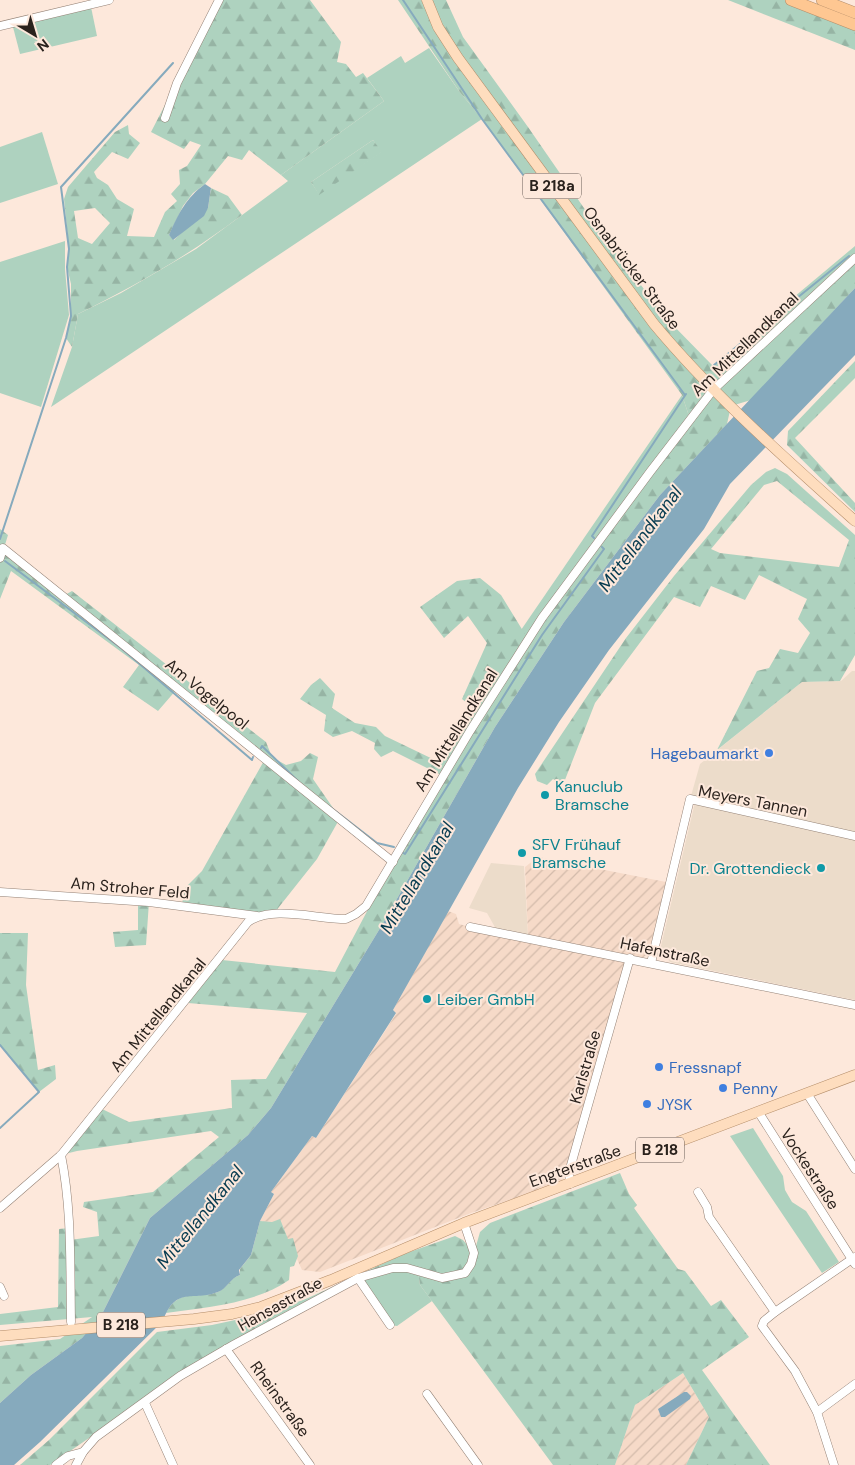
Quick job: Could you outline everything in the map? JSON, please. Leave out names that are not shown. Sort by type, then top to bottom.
[{"type":"highway","points":[[791,0],[855,25]]},
{"type":"highway","points":[[822,0],[855,13]]},
{"type":"main road","name":"Osnabrücker Straße","points":[[427,0],[438,27],[448,43],[654,324],[688,366],[855,521]]},
{"type":"main road","name":"Engterstraße","points":[[70,1326],[173,1321],[232,1314],[262,1307],[464,1223],[808,1095],[855,1075]]},
{"type":"main road","name":"B 218","points":[[0,1336],[70,1326]]},
{"type":"street","points":[[0,26],[109,0]]},
{"type":"street","points":[[165,118],[177,83],[220,0]]},
{"type":"street","name":"Am Mittellandkanal","points":[[0,1208],[62,1155],[248,922],[256,916],[274,913],[346,919],[366,906],[470,731],[542,618],[713,390],[855,258]]},
{"type":"street","name":"Am Vogelpool","points":[[0,558],[4,548],[393,862]]},
{"type":"street","name":"Meyers Tannen","points":[[651,963],[690,799],[855,836]]},
{"type":"street","name":"Am Stroher Feld","points":[[0,892],[149,902],[256,916]]},
{"type":"street","name":"Hafenstraße","points":[[470,927],[855,1004]]},
{"type":"street","name":"Karlstraße","points":[[570,1184],[569,1172],[630,958]]},
{"type":"street","points":[[808,1095],[855,1169]]},
{"type":"street","name":"Vockestraße","points":[[759,1113],[854,1260]]},
{"type":"street","points":[[62,1155],[70,1240],[70,1326]]},
{"type":"street","points":[[698,1192],[707,1207],[709,1217],[775,1312]]},
{"type":"street","name":"Hansastraße","points":[[76,1465],[83,1452],[96,1437],[180,1376],[358,1278],[393,1268],[407,1268],[442,1278],[465,1273],[471,1264],[474,1253],[464,1223]]},
{"type":"street","points":[[834,1465],[817,1412],[795,1371],[762,1326],[764,1321],[775,1312],[854,1260]]},
{"type":"street","points":[[358,1278],[390,1325]]},
{"type":"street","points":[[0,1287],[4,1296]]},
{"type":"street","name":"Rheinstraße","points":[[226,1349],[310,1465]]},
{"type":"street","points":[[817,1412],[855,1384]]},
{"type":"street","points":[[427,1394],[478,1465]]},
{"type":"street","points":[[145,1403],[172,1465]]},
{"type":"street","name":"Hansastraße","points":[[56,1465],[68,1456],[83,1452]]},
{"type":"shaded area","points":[[852,671],[855,671],[855,1000],[670,962],[660,950],[696,798],[691,796],[700,764],[802,682],[841,681]]},
{"type":"shaded area","points":[[538,857],[666,882],[650,953],[640,959],[528,935],[525,867]]},
{"type":"shaded area","points":[[491,863],[524,866],[528,935],[496,929],[487,913],[469,908]]},
{"type":"shaded area","points":[[448,911],[456,914],[459,924],[470,927],[630,958],[562,1182],[471,1213],[320,1272],[302,1270],[288,1239],[272,1222],[260,1221],[274,1194],[271,1192],[312,1136],[316,1138],[396,1014],[393,1010]]},
{"type":"shaded area","points":[[683,1373],[709,1417],[686,1465],[615,1465],[635,1405]]},
{"type":"green space","points":[[219,0],[310,0],[341,42],[337,62],[346,64],[356,77],[363,73],[384,101],[281,175],[249,150],[242,160],[228,156],[205,184],[193,193],[183,206],[169,235],[174,240],[208,208],[211,188],[228,196],[242,215],[162,269],[78,314],[72,347],[66,338],[71,316],[71,284],[67,267],[69,249],[64,199],[68,187],[115,132],[128,125],[129,134],[140,143],[128,159],[112,152],[94,172],[97,178],[108,185],[117,199],[134,209],[127,236],[154,237],[165,212],[177,201],[171,194],[180,184],[179,170],[187,166],[201,145],[190,141],[184,149],[151,132]],"holes":[[[95,208],[110,223],[92,244],[78,238],[74,211]]]},
{"type":"green space","points":[[398,0],[421,0],[428,7],[427,0],[446,0],[463,37],[604,237],[667,319],[713,366],[757,328],[765,342],[855,258],[855,288],[751,400],[731,406],[727,424],[660,495],[564,622],[495,727],[382,925],[271,1108],[248,1135],[150,1218],[101,1316],[82,1338],[31,1375],[0,1403],[0,1346],[60,1339],[92,1317],[0,1325],[0,1314],[58,1307],[59,1229],[69,1228],[70,1240],[99,1236],[97,1212],[83,1207],[84,1202],[153,1192],[219,1137],[211,1131],[61,1155],[100,1108],[129,1122],[232,1108],[231,1080],[266,1079],[307,1013],[188,1003],[222,960],[335,972],[393,862],[443,776],[393,751],[381,757],[374,749],[375,743],[352,731],[333,737],[324,731],[326,715],[300,699],[311,685],[320,678],[335,694],[332,708],[355,723],[376,727],[385,736],[439,762],[473,708],[462,699],[487,643],[468,616],[444,638],[420,607],[457,581],[480,578],[501,595],[528,639],[690,419],[682,395],[482,119],[459,91]]},
{"type":"green space","points":[[728,0],[791,0],[855,25],[855,50]]},
{"type":"green space","points":[[91,7],[97,36],[20,54],[13,27]]},
{"type":"green space","points":[[429,48],[459,91],[482,119],[51,407],[72,347],[78,314],[121,293],[196,249],[288,181],[281,175],[384,101],[367,78],[401,56],[405,63]],"holes":[[[373,140],[381,152],[319,194],[311,182]]]},
{"type":"green space","points":[[42,132],[58,184],[0,203],[0,147]]},
{"type":"green space","points":[[373,140],[382,152],[319,195],[311,182]]},
{"type":"green space","points":[[65,241],[65,269],[69,315],[41,407],[0,393],[0,262]]},
{"type":"green space","points":[[855,246],[855,258],[765,342],[757,328]]},
{"type":"green space","points":[[855,361],[855,378],[795,438],[855,503],[855,512],[787,445],[788,431]]},
{"type":"green space","points":[[682,395],[690,419],[528,639],[521,630]]},
{"type":"green space","points":[[775,468],[787,474],[855,535],[855,655],[840,681],[802,682],[717,750],[757,671],[769,668],[780,649],[798,653],[810,633],[798,619],[807,599],[759,575],[745,600],[711,586],[700,607],[674,597],[595,703],[563,785],[553,779],[547,785],[537,781],[535,774],[626,638],[674,576],[751,485],[766,472]],"holes":[[[777,481],[849,540],[839,567],[720,553],[711,549],[764,485]]]},
{"type":"green space","points":[[0,529],[8,535],[4,548],[63,596],[72,591],[266,742],[272,757],[286,765],[301,761],[310,753],[318,757],[313,779],[340,818],[317,859],[275,912],[263,911],[256,919],[182,904],[185,888],[202,871],[265,759],[177,689],[158,711],[123,687],[139,665],[11,571],[0,599]]},
{"type":"green space","points":[[138,901],[149,902],[146,945],[115,947],[113,932],[138,930]]},
{"type":"green space","points":[[0,933],[28,933],[26,985],[38,1070],[55,1065],[56,1079],[39,1092],[0,1045]]},
{"type":"green space","points":[[753,1128],[783,1176],[785,1190],[792,1202],[806,1211],[839,1262],[822,1273],[730,1136]]},
{"type":"green space","points":[[620,1173],[629,1194],[637,1205],[634,1208],[678,1269],[685,1271],[711,1306],[721,1300],[749,1337],[702,1370],[770,1465],[686,1465],[709,1417],[683,1373],[635,1405],[615,1465],[553,1465],[420,1285],[418,1271],[406,1268],[358,1278],[144,1400],[50,1465],[20,1465],[49,1440],[157,1332],[212,1325],[268,1313],[308,1298],[404,1254],[455,1236],[463,1240],[474,1253],[480,1232],[490,1223]]},
{"type":"green space","points":[[280,1219],[288,1239],[293,1238],[298,1256],[294,1266],[290,1267],[289,1280],[275,1288],[246,1299],[166,1313],[177,1300],[183,1297],[218,1292],[240,1275],[240,1269],[251,1255],[260,1221],[272,1222]]},
{"type":"green space","points":[[393,1268],[418,1271],[420,1285],[432,1301],[397,1326],[390,1325],[358,1278]]},
{"type":"water","points":[[205,184],[211,188],[208,208],[204,216],[173,240],[169,235],[179,213],[198,189]]},
{"type":"water","name":"Mittellandkanal","points":[[855,288],[855,355],[730,484],[704,529],[609,650],[559,722],[518,788],[393,1010],[396,1013],[316,1138],[312,1136],[271,1192],[274,1194],[260,1221],[251,1255],[239,1270],[240,1275],[218,1292],[209,1295],[186,1297],[174,1303],[163,1321],[40,1442],[14,1465],[0,1465],[0,1403],[31,1375],[82,1338],[101,1316],[150,1218],[248,1135],[271,1108],[382,925],[495,727],[564,622],[660,495]]},
{"type":"water","points":[[684,1392],[691,1396],[690,1399],[665,1417],[661,1417],[658,1409]]},
{"type":"waterway","points":[[403,0],[482,119],[685,395]]},
{"type":"waterway","points":[[0,539],[66,338],[71,316],[67,267],[69,249],[61,187],[173,63]]},
{"type":"waterway","points":[[714,365],[849,256]]},
{"type":"waterway","points":[[594,538],[592,536],[686,394]]},
{"type":"waterway","points":[[402,852],[405,854],[542,635],[604,549],[602,547]]},
{"type":"waterway","points":[[5,561],[121,648],[252,760],[253,757]]},
{"type":"waterway","points":[[261,748],[262,746],[298,781]]},
{"type":"waterway","points":[[329,806],[377,843],[394,847]]},
{"type":"waterway","points":[[0,1045],[39,1092],[0,1128]]},
{"type":"place","name":"Hagebaumarkt","points":[[769,753]]},
{"type":"place","name":"Kanuclub Bramsche","points":[[545,795]]},
{"type":"place","name":"SFV Frühauf Bramsche","points":[[522,853]]},
{"type":"place","name":"Dr. Grottendieck","points":[[821,868]]},
{"type":"place","name":"Leiber GmbH","points":[[427,999]]},
{"type":"place","name":"Fressnapf","points":[[659,1067]]},
{"type":"place","name":"Penny","points":[[723,1088]]},
{"type":"place","name":"JYSK","points":[[647,1104]]}]
